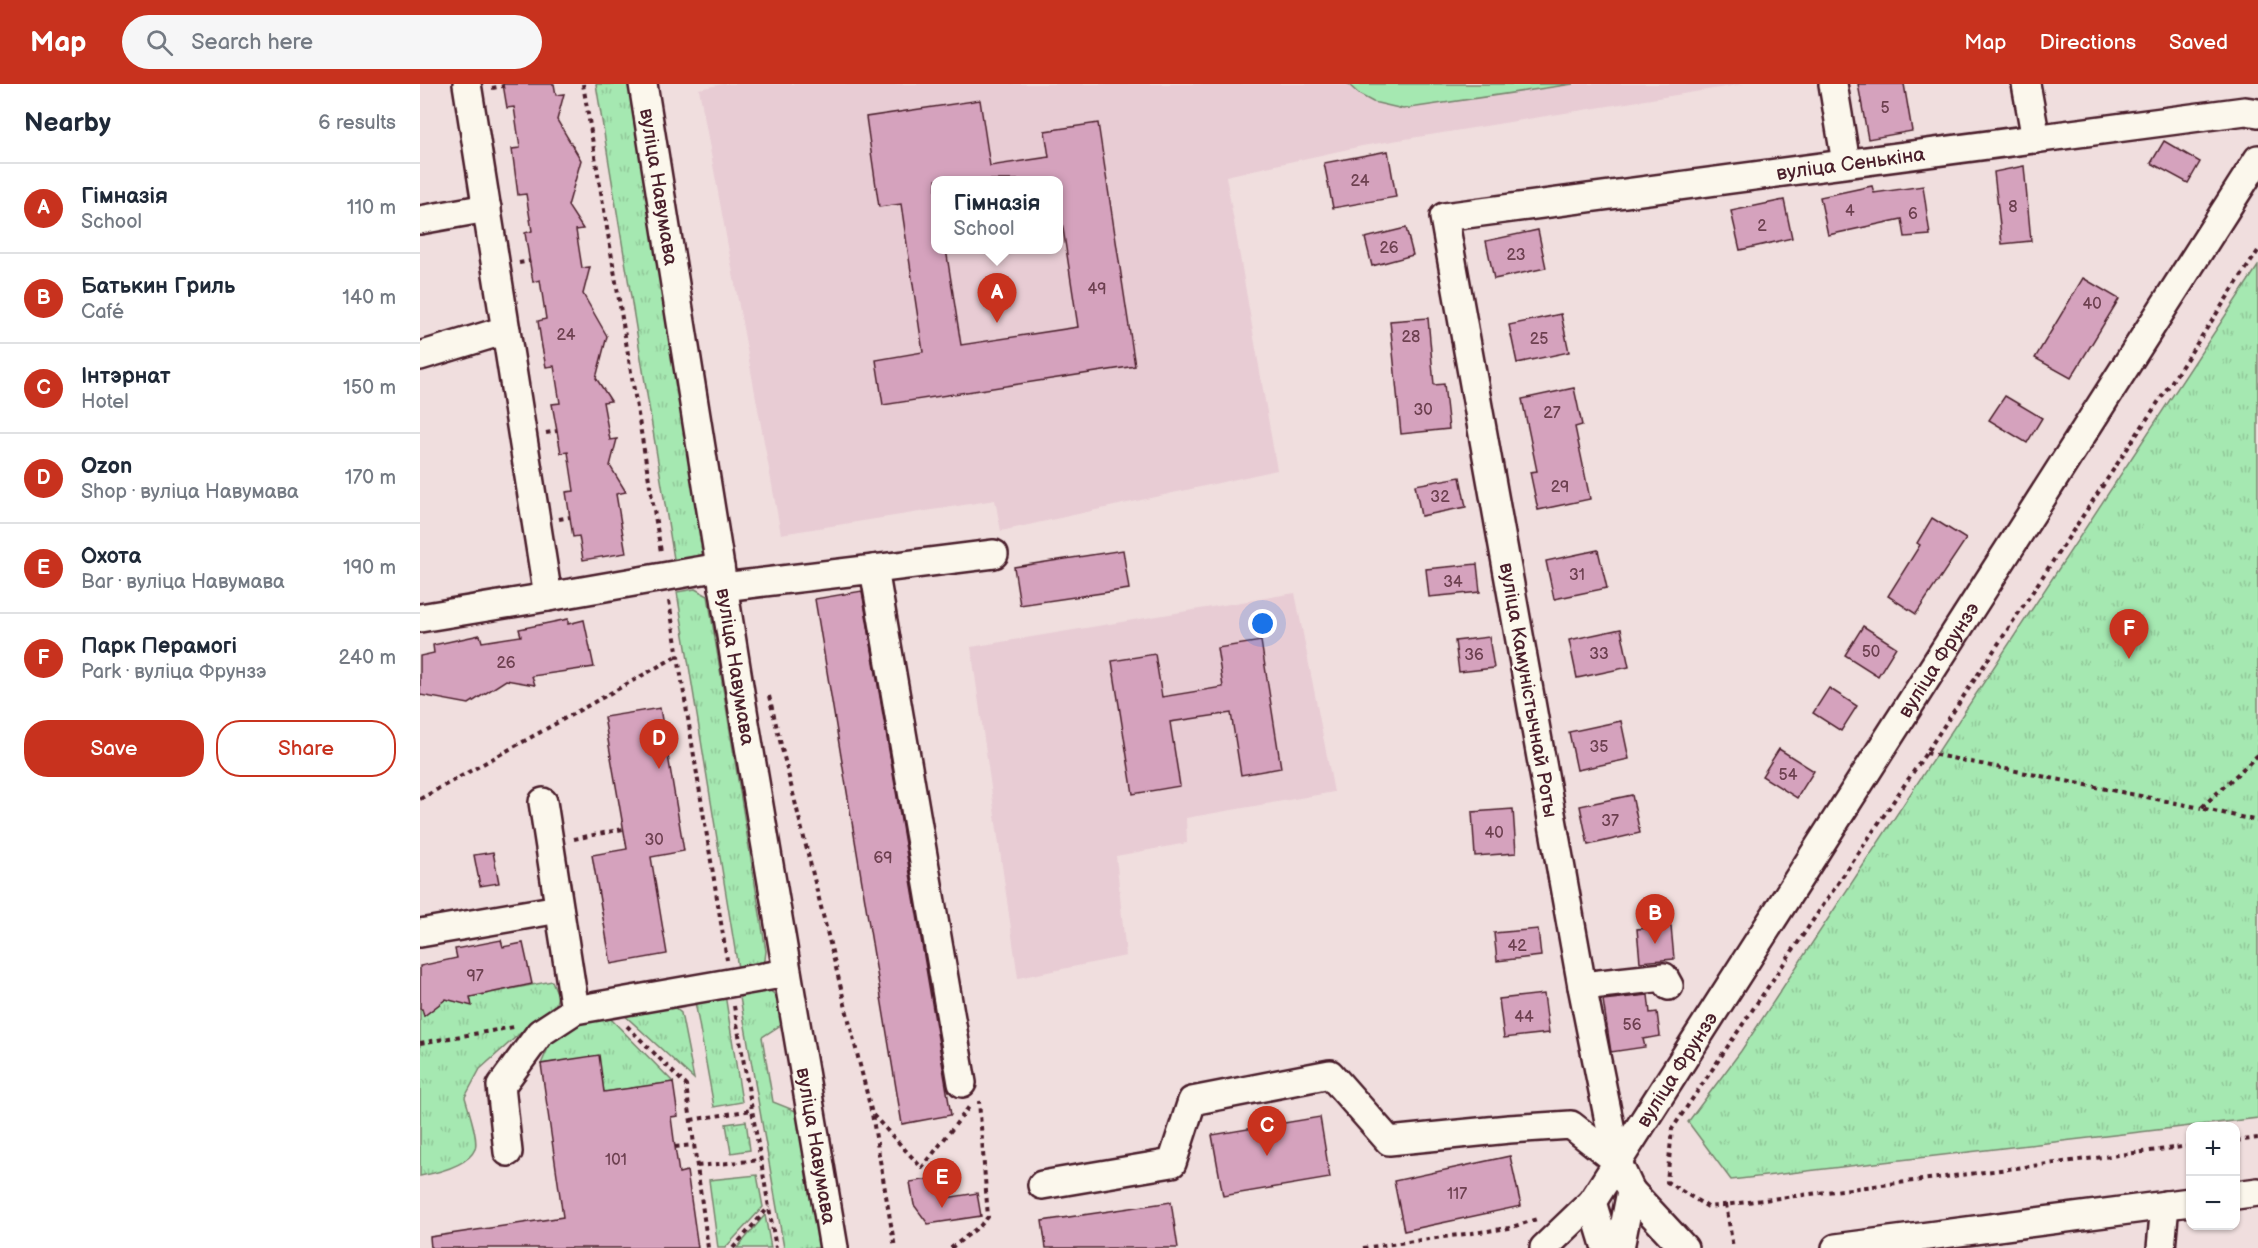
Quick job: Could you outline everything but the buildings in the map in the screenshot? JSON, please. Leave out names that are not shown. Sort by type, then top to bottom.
[{"type":"street","points":[[467,84],[548,597]]},
{"type":"street","name":"вуліца Навумава","points":[[643,84],[721,577],[834,1248]]},
{"type":"street","points":[[1833,84],[1846,164]]},
{"type":"street","points":[[2026,84],[2036,139]]},
{"type":"street","name":"вуліца Сенькіна","points":[[1444,218],[2245,111],[2258,112]]},
{"type":"street","name":"вуліца Фрунзэ","points":[[1544,1248],[1592,1202],[2258,159]]},
{"type":"street","points":[[420,220],[487,208]]},
{"type":"street","name":"вуліца Камуністычнай Роты","points":[[1444,218],[1582,986],[1617,1161]]},
{"type":"street","points":[[420,356],[506,330]]},
{"type":"street","points":[[420,618],[665,577],[721,577],[874,569],[994,554]]},
{"type":"street","points":[[874,569],[962,1083]]},
{"type":"street","points":[[543,802],[560,909],[568,1014]]},
{"type":"street","points":[[420,933],[560,909]]},
{"type":"street","points":[[508,1152],[501,1086],[540,1033],[568,1014],[605,1004],[787,973]]},
{"type":"street","points":[[1582,986],[1664,977],[1669,986]]},
{"type":"street","points":[[1042,1185],[1172,1163],[1192,1101],[1330,1074],[1389,1141],[1571,1125],[1617,1161],[1631,1191],[1684,1248]]},
{"type":"street","points":[[1620,1248],[1631,1191]]},
{"type":"street","points":[[2240,1194],[2258,1192]]},
{"type":"street","points":[[1592,1202],[1606,1248]]},
{"type":"street","points":[[1836,1248],[2178,1204],[2161,1248]]},
{"type":"path","points":[[584,84],[679,655],[730,983],[776,1248]]},
{"type":"path","points":[[1667,1182],[1672,1129],[1926,753],[2258,251]]},
{"type":"path","points":[[420,799],[679,655]]},
{"type":"path","points":[[766,688],[872,1114],[895,1248]]},
{"type":"path","points":[[1926,753],[2258,821]]},
{"type":"path","points":[[2201,808],[2258,755]]},
{"type":"path","points":[[550,843],[623,829]]},
{"type":"path","points":[[605,1004],[686,1084],[708,1248]]},
{"type":"path","points":[[420,1042],[568,1014]]},
{"type":"path","points":[[872,1114],[922,1168],[978,1094],[988,1217],[951,1248]]},
{"type":"path","points":[[691,1120],[752,1110]]},
{"type":"path","points":[[2240,1140],[2258,1138]]},
{"type":"path","points":[[675,1148],[694,1145]]},
{"type":"path","points":[[1631,1191],[1667,1182],[1708,1207],[2186,1146]]},
{"type":"path","points":[[697,1166],[761,1160]]},
{"type":"path","points":[[1726,1204],[1733,1248]]},
{"type":"path","points":[[733,1248],[769,1207]]},
{"type":"path","points":[[1363,1248],[1509,1228],[1539,1219]]},
{"type":"shaded area","points":[[723,84],[1744,84],[1362,146],[1226,176],[1277,470],[1001,531],[995,500],[781,534],[699,89]]},
{"type":"shaded area","points":[[1295,593],[1334,792],[1186,818],[1187,843],[1116,856],[1126,956],[1018,978],[971,647]]},
{"type":"green space","points":[[596,84],[630,84],[706,560],[675,565]]},
{"type":"green space","points":[[1348,84],[1573,84],[1403,109],[1373,102],[1360,95]]},
{"type":"green space","points":[[2258,266],[2258,1118],[2224,1122],[2186,1122],[2186,1126],[1731,1180],[1688,1122],[1741,1051]]},
{"type":"green space","points":[[695,589],[708,596],[766,951],[765,960],[761,965],[738,968],[677,592]]},
{"type":"green space","points":[[552,981],[558,995],[555,1009],[534,1021],[480,1069],[465,1097],[476,1138],[475,1149],[471,1155],[451,1168],[420,1176],[420,1009],[424,1016],[446,999],[471,1005],[470,997]]},
{"type":"green space","points":[[756,984],[774,994],[780,1002],[784,1023],[762,1037],[773,1102],[801,1113],[825,1248],[784,1248],[738,986]]},
{"type":"green space","points":[[724,988],[742,1102],[714,1107],[694,996]]},
{"type":"green space","points":[[673,1006],[681,1013],[694,1079],[620,1011]]},
{"type":"green space","points":[[606,1014],[673,1082],[604,1092],[598,1056],[541,1064],[553,1039],[564,1027],[580,1020]]},
{"type":"green space","points":[[746,1121],[750,1150],[731,1153],[726,1124]]},
{"type":"green space","points":[[757,1175],[763,1207],[725,1248],[718,1248],[709,1180]]},
{"type":"green space","points":[[765,1215],[771,1248],[737,1248]]},
{"type":"place","name":"Гімназія","points":[[997,323]]},
{"type":"place","name":"Парк Перамогі","points":[[2129,659]]},
{"type":"place","name":"Ozon","points":[[659,769]]},
{"type":"place","name":"Батькин Гриль","points":[[1655,944]]},
{"type":"place","name":"Інтэрнат","points":[[1267,1156]]},
{"type":"place","name":"Охота","points":[[942,1208]]}]
